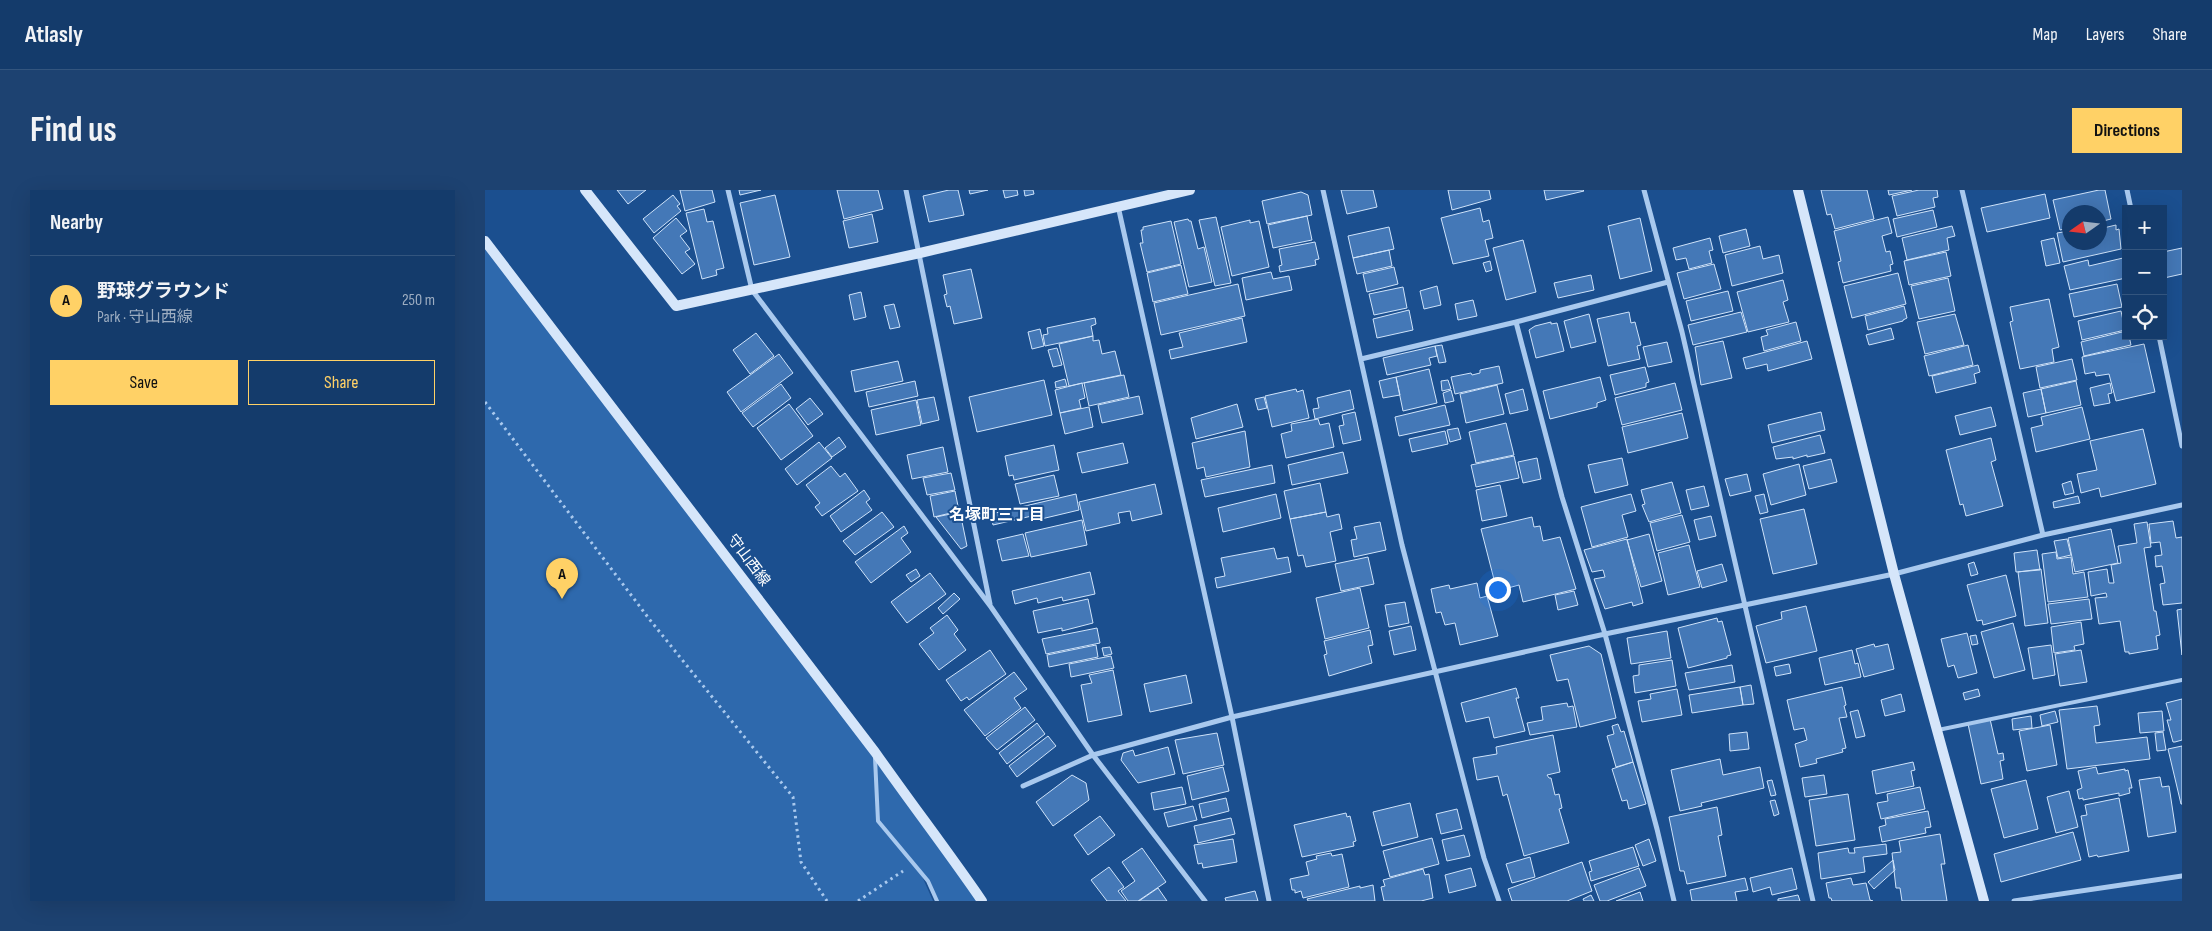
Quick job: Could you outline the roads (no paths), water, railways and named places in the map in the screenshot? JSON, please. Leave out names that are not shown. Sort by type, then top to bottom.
[{"type":"street","points":[[585,190],[676,306],[920,253],[1190,190]]},
{"type":"street","points":[[728,190],[752,290],[991,607],[1093,755],[1205,901]]},
{"type":"street","points":[[905,190],[920,253],[991,607]]},
{"type":"street","points":[[1323,190],[1402,545],[1484,858],[1499,901]]},
{"type":"street","points":[[1644,190],[1668,282],[1813,901]]},
{"type":"street","points":[[1797,190],[1894,574],[1984,901]]},
{"type":"street","points":[[1962,190],[2043,535]]},
{"type":"street","points":[[2127,190],[2130,205]]},
{"type":"street","points":[[1118,206],[1232,717],[1269,901]]},
{"type":"street","name":"守山西線","points":[[485,241],[875,752],[902,792],[944,845],[982,901]]},
{"type":"street","points":[[1361,359],[1517,322],[1668,282]]},
{"type":"street","points":[[1517,322],[1562,497],[1605,634],[1675,901]]},
{"type":"street","points":[[2160,340],[2182,446]]},
{"type":"street","points":[[1023,786],[1093,755],[1232,717],[1437,673],[1605,634],[1894,574],[2043,535],[2182,505]]},
{"type":"street","points":[[2014,901],[2182,876]]},
{"type":"lane","points":[[1936,730],[2182,680]]},
{"type":"lane","points":[[875,752],[878,821],[927,881],[937,901]]},
{"type":"place","name":"野球グラウンド","points":[[562,599]]},
{"type":"district","name":"名塚町三丁目","points":[[997,514]]}]
